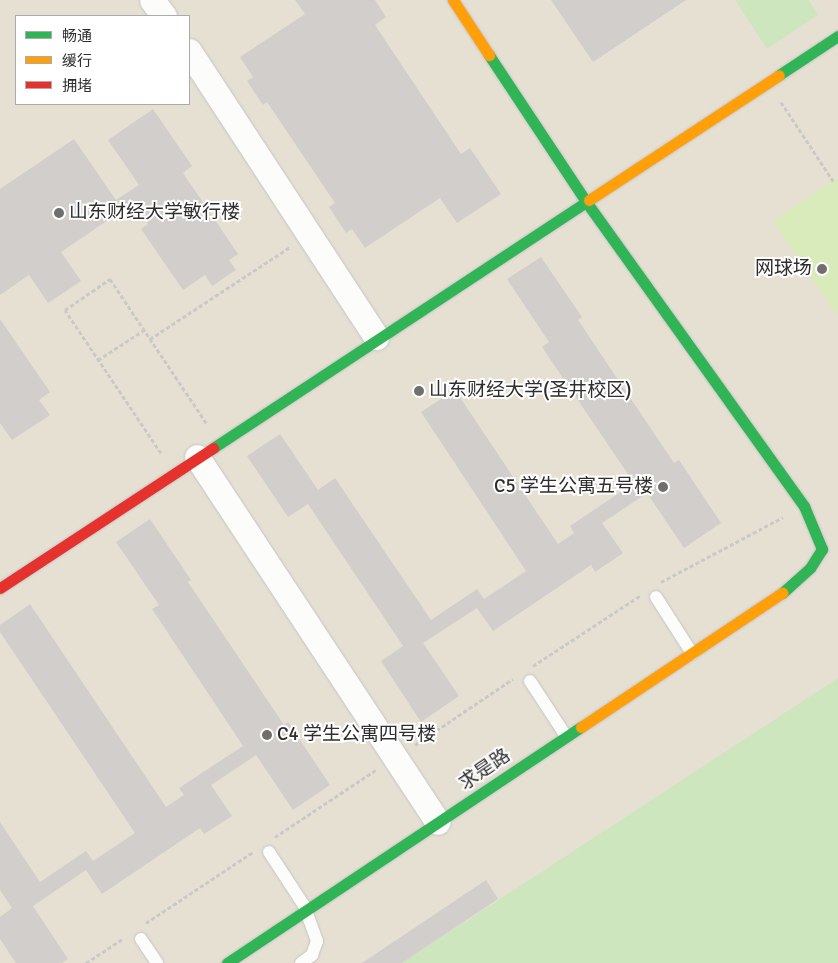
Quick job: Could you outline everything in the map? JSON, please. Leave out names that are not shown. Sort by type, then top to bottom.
[{"type":"street","points":[[152,0],[163,15]]},
{"type":"street","points":[[452,0],[587,203],[804,506],[830,550]]},
{"type":"street","points":[[0,587],[376,338],[587,203],[838,36]]},
{"type":"street","points":[[190,52],[376,338]]},
{"type":"street","points":[[197,457],[438,822]]},
{"type":"street","name":"求是路","points":[[227,963],[788,589],[830,550]]},
{"type":"lane","points":[[653,593],[692,653]]},
{"type":"lane","points":[[527,676],[566,736]]},
{"type":"lane","points":[[263,851],[306,910],[317,941],[315,959],[301,963]]},
{"type":"lane","points":[[141,939],[157,963]]},
{"type":"path","points":[[768,82],[833,181]]},
{"type":"path","points":[[150,339],[309,235]]},
{"type":"path","points":[[174,472],[65,310],[110,279],[219,442]]},
{"type":"path","points":[[98,360],[144,330]]},
{"type":"path","points":[[658,584],[804,506]]},
{"type":"path","points":[[527,676],[653,593]]},
{"type":"path","points":[[272,839],[516,677]]},
{"type":"path","points":[[143,925],[263,851]]},
{"type":"path","points":[[86,963],[127,936]]},
{"type":"shaded area","name":"山东财经大学(圣井校区)","points":[[0,0],[838,0],[838,679],[410,963],[0,963]]},
{"type":"green space","points":[[735,0],[809,0],[818,15],[767,49]]},
{"type":"green space","name":"网球场","points":[[838,177],[838,317],[773,221]]},
{"type":"green space","points":[[838,678],[838,963],[402,963]]},
{"type":"building","points":[[295,0],[375,0],[386,17],[375,25],[461,154],[470,148],[501,194],[457,223],[440,198],[365,248],[352,229],[346,233],[329,207],[335,203],[267,102],[263,105],[247,81],[253,77],[240,57],[305,14]]},
{"type":"building","points":[[551,0],[686,0],[593,62]]},
{"type":"building","name":"山东财经大学敏行楼","points":[[153,109],[192,166],[183,173],[238,254],[229,260],[236,270],[212,286],[205,275],[183,290],[141,229],[148,224],[133,203],[61,252],[81,281],[48,303],[29,275],[0,295],[0,189],[74,139],[116,200],[139,185],[108,140]]},
{"type":"building","name":"C5 学生公寓五号楼","points":[[541,257],[582,317],[578,320],[674,463],[679,460],[721,523],[684,548],[647,493],[602,523],[623,553],[595,572],[591,565],[493,631],[477,608],[423,643],[459,696],[421,722],[381,661],[403,646],[308,504],[288,517],[247,456],[280,434],[318,490],[335,478],[431,620],[477,589],[484,599],[526,571],[421,412],[455,390],[558,544],[574,533],[570,526],[634,483],[542,347],[549,342],[507,279]]},
{"type":"building","points":[[0,319],[50,392],[39,400],[50,415],[12,440],[0,423]]},
{"type":"building","name":"C4 学生公寓四号楼","points":[[150,519],[191,580],[188,582],[284,725],[288,722],[330,785],[293,810],[256,755],[211,785],[232,816],[204,834],[200,828],[102,894],[86,870],[33,906],[68,959],[62,963],[16,963],[0,939],[0,917],[12,908],[0,890],[0,822],[40,882],[86,851],[93,861],[135,833],[0,632],[0,625],[30,604],[166,807],[184,795],[179,788],[243,746],[152,609],[159,605],[116,542]]},
{"type":"building","points":[[486,880],[498,899],[402,963],[362,963]]},
{"type":"traffic: fast","points":[[779,75],[838,36]]},
{"type":"traffic: fast","points":[[489,55],[587,203],[804,506],[822,549],[810,568],[782,593]]},
{"type":"traffic: fast","points":[[213,448],[589,200]]},
{"type":"traffic: fast","points":[[227,963],[581,727]]},
{"type":"traffic: slow","points":[[453,0],[489,55]]},
{"type":"traffic: slow","points":[[589,200],[779,75]]},
{"type":"traffic: slow","points":[[581,727],[782,593]]},
{"type":"traffic: jam","points":[[0,588],[213,448]]},
{"type":"place","name":"山东财经大学敏行楼","points":[[59,213]]},
{"type":"place","name":"网球场","points":[[822,269]]},
{"type":"place","name":"山东财经大学(圣井校区)","points":[[419,391]]},
{"type":"place","name":"C5 学生公寓五号楼","points":[[663,487]]},
{"type":"place","name":"C4 学生公寓四号楼","points":[[267,735]]}]
